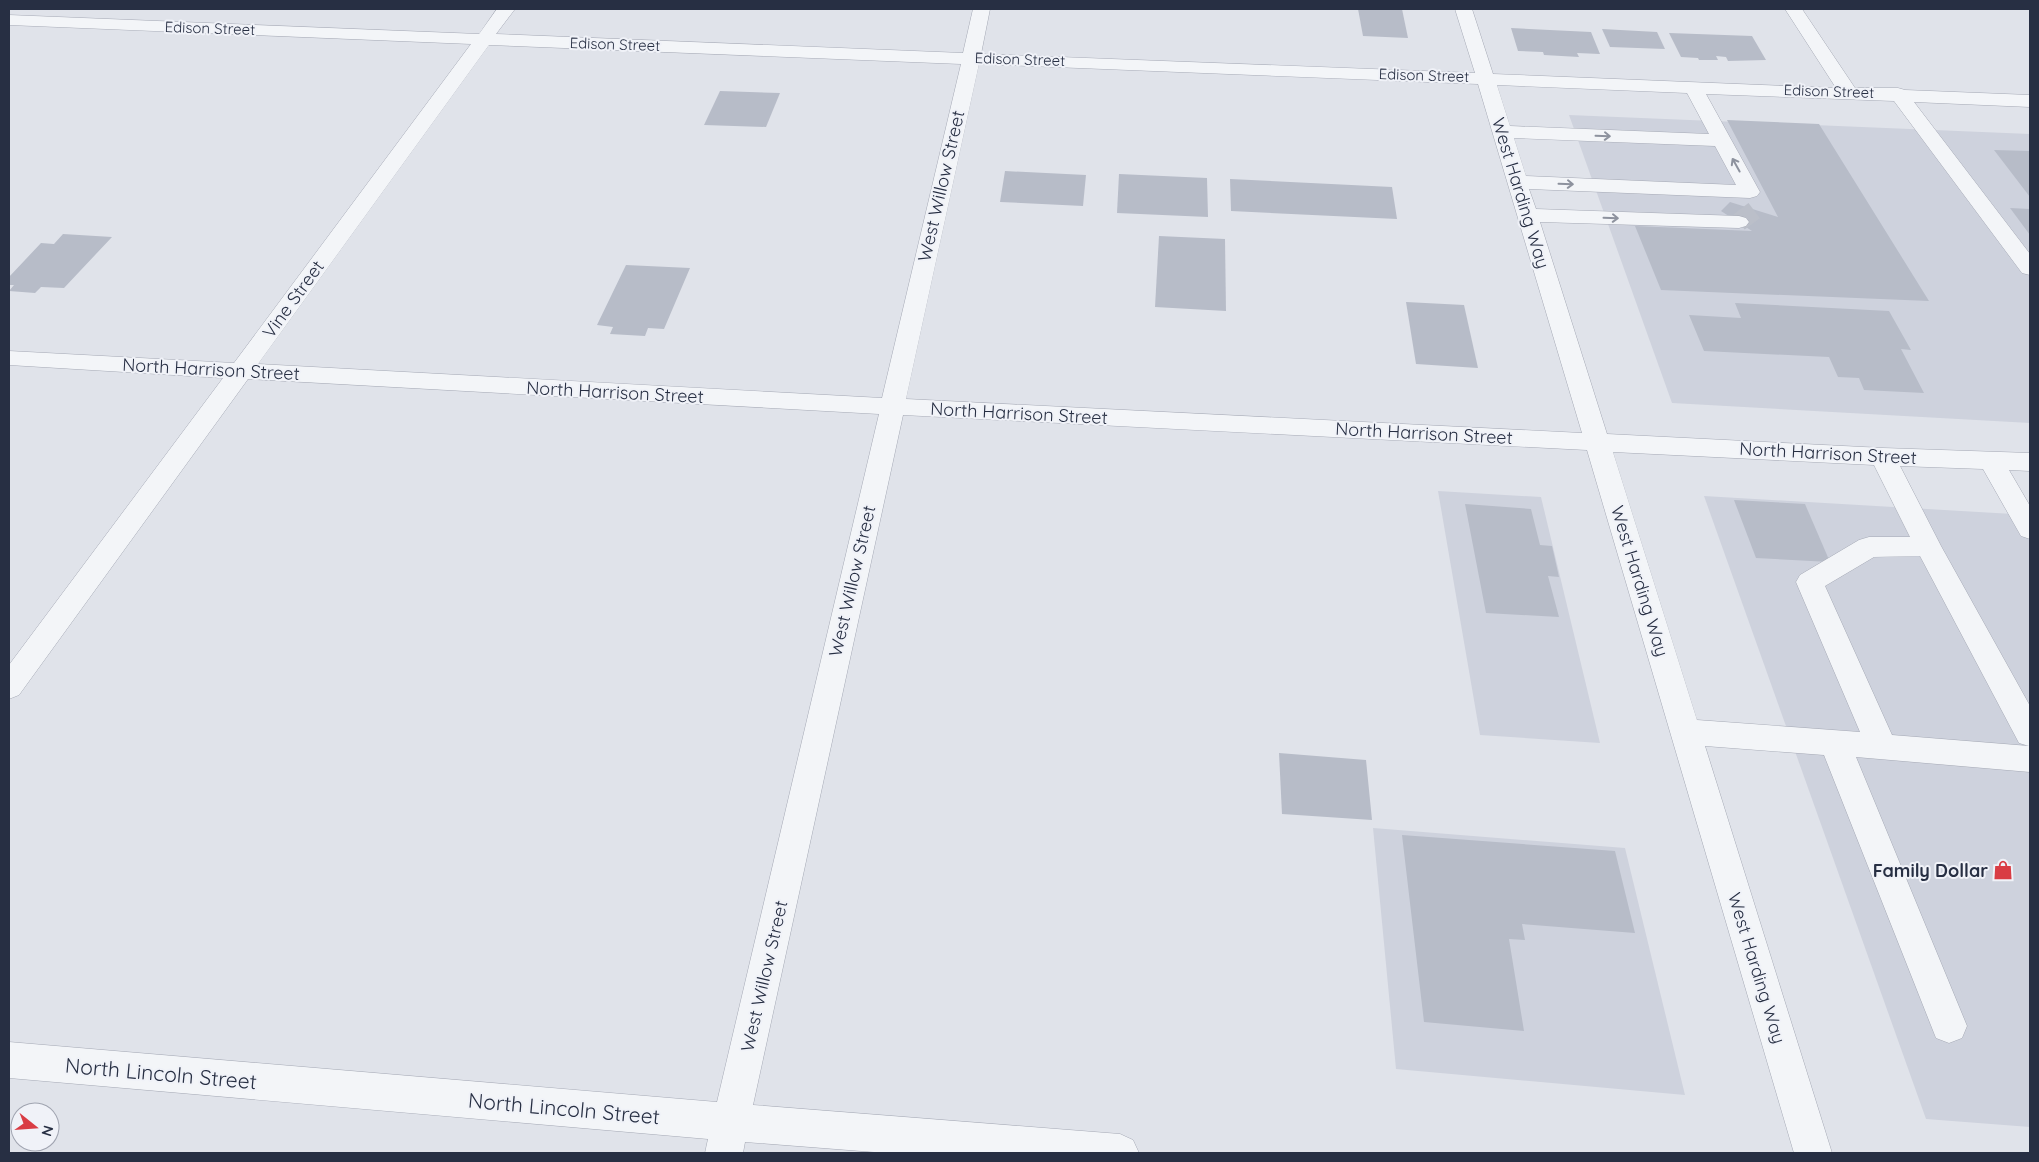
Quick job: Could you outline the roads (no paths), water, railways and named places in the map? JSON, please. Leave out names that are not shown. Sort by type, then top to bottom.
[{"type":"street","points":[[11,22],[29,9]]},
{"type":"street","name":"Vine Street","points":[[9,687],[506,9]]},
{"type":"street","name":"West Willow Street","points":[[727,1138],[982,9]]},
{"type":"street","name":"West Harding Way","points":[[1464,9],[1813,1153]]},
{"type":"street","points":[[1794,9],[1848,92]]},
{"type":"street","name":"Edison Street","points":[[11,22],[1848,92],[2030,101]]},
{"type":"street","points":[[1694,86],[1722,140],[1748,208]]},
{"type":"street","points":[[1898,94],[2030,268]]},
{"type":"street","points":[[1502,132],[1722,140]]},
{"type":"street","points":[[1517,182],[1748,208]]},
{"type":"street","points":[[1528,215],[1748,208]]},
{"type":"street","name":"North Harrison Street","points":[[9,358],[1883,457],[2030,462]]},
{"type":"street","points":[[1883,457],[1928,546],[2030,734]]},
{"type":"street","points":[[1991,460],[2029,525]]},
{"type":"street","points":[[1881,745],[1810,582],[1869,547],[1928,546]]},
{"type":"street","points":[[1686,732],[1835,744],[1881,745],[2030,759]]},
{"type":"street","points":[[1835,744],[1949,1026]]},
{"type":"street","name":"North Lincoln Street","points":[[9,1060],[727,1138],[1120,1153]]},
{"type":"tunnel","points":[[1739,222],[1755,210]]},
{"type":"place","name":"Family Dollar","points":[[2003,870]]}]
